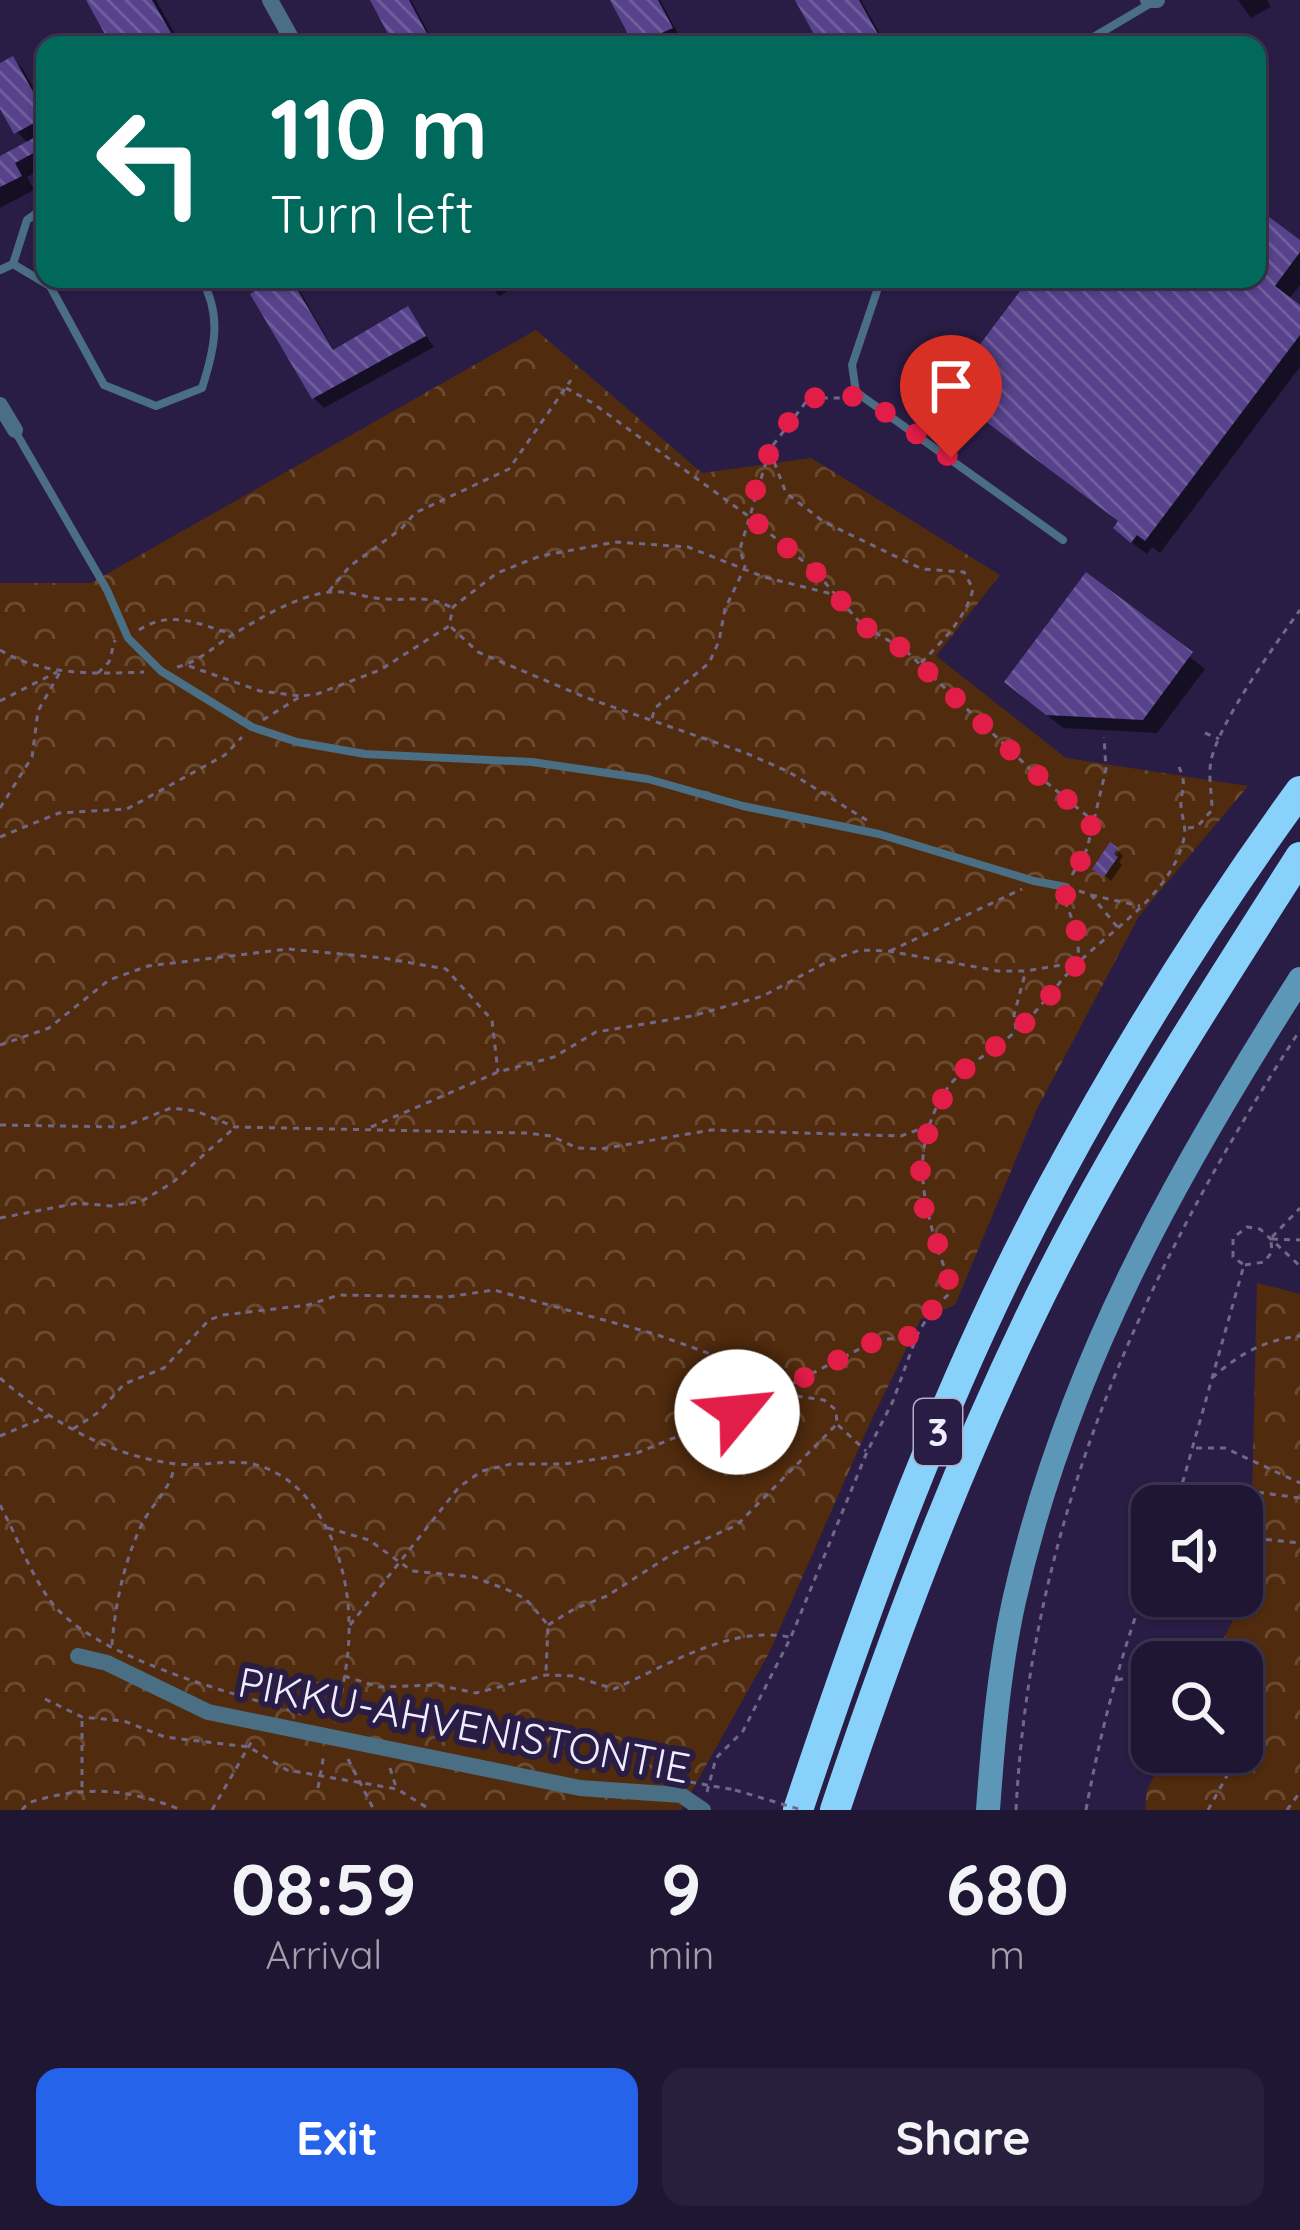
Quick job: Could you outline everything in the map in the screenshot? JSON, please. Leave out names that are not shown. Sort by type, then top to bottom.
[{"type":"highway","name":"3","points":[[800,1810],[845,1668],[902,1517],[985,1324],[1052,1185],[1170,984],[1300,791]]},
{"type":"highway","name":"3","points":[[835,1810],[886,1654],[1029,1319],[1170,1060],[1300,856]]},
{"type":"street","points":[[270,0],[291,36]]},
{"type":"street","points":[[0,405],[15,430]]},
{"type":"street","points":[[988,1810],[1013,1604],[1069,1412],[1110,1310],[1184,1168],[1300,979]]},
{"type":"street","name":"PIKKU-AHVENISTONTIE","points":[[78,1655],[107,1663],[208,1712],[580,1788],[681,1795],[702,1807]]},
{"type":"lane","points":[[1095,36],[1153,0]]},
{"type":"lane","points":[[0,270],[13,264],[27,220],[36,214]]},
{"type":"lane","points":[[13,264],[36,278]]},
{"type":"lane","points":[[51,288],[104,385],[156,406],[202,388],[217,345],[207,288]]},
{"type":"lane","points":[[878,288],[852,365],[851,379],[862,396],[1064,540]]},
{"type":"lane","points":[[15,430],[107,590],[128,638],[161,671],[252,727],[297,742],[364,754],[591,768],[879,834],[1034,881],[1066,886]]},
{"type":"path","points":[[328,592],[350,566],[415,513],[509,469],[571,380]]},
{"type":"path","points":[[566,388],[591,401],[751,518],[814,570],[862,625],[905,650],[1029,768],[1092,820]]},
{"type":"path","points":[[652,719],[655,708],[709,663],[719,641],[724,609],[745,567],[740,549],[770,449],[809,398],[862,396]]},
{"type":"path","points":[[770,449],[786,494],[824,522],[922,569],[964,572],[973,589],[969,604],[919,665]]},
{"type":"path","points":[[187,665],[260,691],[317,694],[413,653],[449,626],[453,608],[497,573],[540,556],[616,542],[688,547],[764,577],[832,594]]},
{"type":"path","points":[[0,650],[61,671],[161,671],[187,665],[278,610],[328,592],[388,600],[431,598],[453,608]]},
{"type":"path","points":[[1186,830],[1197,827],[1211,810],[1211,757],[1269,653],[1300,610]]},
{"type":"path","points":[[128,638],[155,620],[172,616],[232,634]]},
{"type":"path","points":[[96,674],[109,662],[119,625]]},
{"type":"path","points":[[449,626],[478,652],[567,691],[789,772],[862,814],[879,834]]},
{"type":"path","points":[[0,701],[61,671]]},
{"type":"path","points":[[0,808],[32,757],[38,711],[61,671]]},
{"type":"path","points":[[0,836],[59,813],[127,808],[225,755],[252,727],[301,696]]},
{"type":"path","points":[[1205,733],[1220,739]]},
{"type":"path","points":[[1079,962],[1077,932],[1065,908],[1066,886],[1087,850],[1106,769],[1104,737]]},
{"type":"path","points":[[702,1807],[716,1758],[743,1731],[791,1637],[917,1335],[949,1294],[950,1281],[924,1206],[920,1179],[942,1096],[966,1067],[1016,1031],[1079,962],[1142,906],[1178,855],[1186,830],[1180,805],[1186,784],[1178,767]]},
{"type":"path","points":[[888,951],[1034,881]]},
{"type":"path","points":[[1066,886],[1142,906]]},
{"type":"path","points":[[1091,896],[1119,929]]},
{"type":"path","points":[[0,1045],[49,1028],[110,980],[148,966],[288,949],[446,969],[491,1020],[498,1072]]},
{"type":"path","points":[[369,1127],[498,1072],[554,1058],[596,1032],[668,1022],[763,996],[860,950],[1026,971],[1079,962]]},
{"type":"path","points":[[1016,1031],[1026,971]]},
{"type":"path","points":[[1016,1810],[1030,1673],[1048,1585],[1082,1459],[1113,1372],[1169,1255],[1300,1030]]},
{"type":"path","points":[[0,1125],[123,1126],[171,1108],[196,1111],[235,1127],[527,1133],[551,1136],[577,1148],[601,1148],[683,1132],[901,1136],[931,1125]]},
{"type":"path","points":[[0,1218],[78,1203],[111,1207],[142,1201],[172,1183],[235,1127]]},
{"type":"path","points":[[1270,1239],[1300,1208]]},
{"type":"path","points":[[1244,1265],[1231,1251],[1236,1233],[1254,1227],[1300,1266]]},
{"type":"path","points":[[1270,1239],[1300,1240]]},
{"type":"path","points":[[1244,1265],[1264,1262],[1272,1252],[1270,1239]]},
{"type":"path","points":[[1182,1485],[1244,1265]]},
{"type":"path","points":[[73,1429],[98,1412],[124,1384],[178,1358],[209,1321],[308,1305],[339,1295],[447,1297],[494,1290],[656,1334],[728,1364],[793,1382]]},
{"type":"path","points":[[350,1625],[459,1487],[482,1472],[511,1464],[564,1465],[637,1453],[737,1412],[875,1341],[917,1335]]},
{"type":"path","points":[[1211,1378],[1270,1339],[1300,1336]]},
{"type":"path","points":[[728,1364],[737,1391],[737,1412]]},
{"type":"path","points":[[0,1378],[73,1429],[125,1454],[174,1464],[259,1465],[298,1490],[326,1527],[341,1563],[350,1625],[332,1740],[318,1788]]},
{"type":"path","points":[[773,1393],[824,1400],[836,1410],[837,1424],[867,1452]]},
{"type":"path","points":[[0,1436],[50,1415]]},
{"type":"path","points":[[548,1625],[607,1596],[674,1553],[737,1526],[837,1424]]},
{"type":"path","points":[[1193,1448],[1226,1448],[1300,1483]]},
{"type":"path","points":[[112,1645],[116,1598],[142,1525],[173,1476],[174,1464]]},
{"type":"path","points":[[1263,1493],[1300,1498]]},
{"type":"path","points":[[0,1505],[48,1598],[72,1624],[198,1684],[312,1716]]},
{"type":"path","points":[[326,1527],[369,1540],[412,1571],[475,1577],[526,1599],[548,1625],[546,1675]]},
{"type":"path","points":[[1263,1539],[1300,1543]]},
{"type":"path","points":[[1086,1810],[1115,1680],[1136,1617]]},
{"type":"path","points":[[344,1676],[379,1687],[437,1685],[476,1693],[546,1675],[572,1676],[614,1689],[752,1635],[791,1637]]},
{"type":"path","points":[[1115,1680],[1131,1677]]},
{"type":"path","points":[[44,1699],[82,1717],[124,1721],[165,1737],[249,1747],[287,1770],[397,1789],[431,1810]]},
{"type":"path","points":[[82,1717],[82,1789]]},
{"type":"path","points":[[332,1740],[374,1810]]},
{"type":"path","points":[[212,1810],[249,1747]]},
{"type":"path","points":[[385,1750],[397,1789]]},
{"type":"path","points":[[1208,1810],[1228,1773]]},
{"type":"path","points":[[690,1782],[800,1810]]},
{"type":"path","points":[[22,1810],[28,1803],[82,1789],[142,1794],[181,1810]]},
{"type":"path","points":[[1287,1810],[1300,1792]]},
{"type":"green space","points":[[536,330],[702,473],[811,458],[1000,575],[936,656],[1066,758],[1248,786],[1139,916],[1036,1111],[955,1305],[921,1319],[769,1653],[681,1810],[0,1810],[0,583],[91,583]]},
{"type":"green space","points":[[1257,1283],[1300,1294],[1300,1810],[1145,1810],[1156,1773],[1263,1773],[1263,1641],[1222,1641],[1234,1617],[1263,1617],[1263,1485],[1252,1485]]},
{"type":"building","points":[[86,0],[152,0],[173,36],[106,36]]},
{"type":"building","points":[[370,0],[409,0],[428,36],[389,36]]},
{"type":"building","points":[[610,0],[658,0],[673,28],[655,36],[629,36]]},
{"type":"building","points":[[795,0],[859,0],[879,36],[815,36]]},
{"type":"building","points":[[13,56],[36,97],[36,122],[14,134],[0,109],[0,63]]},
{"type":"building","points":[[36,137],[36,152],[15,163],[22,176],[0,187],[0,156]]},
{"type":"building","points":[[1266,215],[1300,240],[1300,252],[1275,286],[1300,305],[1300,335],[1145,541],[1137,535],[1131,543],[1113,528],[1118,521],[945,391],[1022,288],[1266,288]]},
{"type":"building","points":[[260,288],[296,288],[333,350],[408,306],[426,336],[312,399],[250,294]]},
{"type":"building","points":[[1086,572],[1193,652],[1143,720],[1046,715],[1004,682]]},
{"type":"building","points":[[1110,842],[1118,848],[1114,854],[1118,857],[1104,877],[1092,869]]},
{"type":"route","points":[[737,1412],[875,1341],[917,1335],[949,1294],[950,1281],[924,1206],[920,1179],[942,1096],[966,1067],[1016,1031],[1079,962],[1077,932],[1065,908],[1066,886],[1087,850],[1092,820],[955,701],[905,650],[862,625],[814,570],[751,518],[753,497],[770,449],[809,398],[862,396],[951,458]]}]
